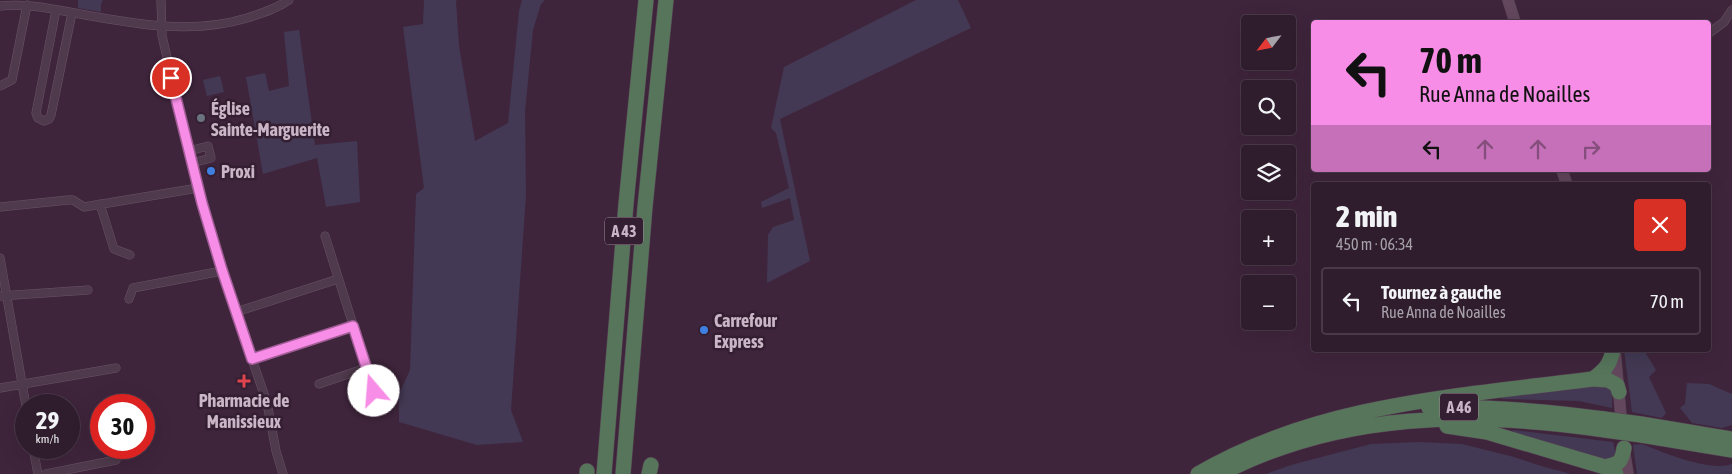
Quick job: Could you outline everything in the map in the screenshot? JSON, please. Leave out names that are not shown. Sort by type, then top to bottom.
[{"type":"highway","name":"A 43","points":[[605,471],[622,252],[646,0]]},
{"type":"highway","name":"A 43","points":[[623,474],[645,207],[666,0]]},
{"type":"highway","points":[[634,337],[634,474]]},
{"type":"highway","points":[[1593,378],[1606,369],[1613,352]]},
{"type":"highway","points":[[1315,426],[1350,415],[1392,406],[1593,378],[1608,380],[1617,385],[1619,392]]},
{"type":"highway","name":"A 46","points":[[1198,474],[1265,442],[1315,426],[1377,413],[1453,408],[1520,409],[1605,425],[1732,439]]},
{"type":"highway","name":"A 46","points":[[1220,474],[1263,454],[1312,438],[1356,428],[1408,421],[1455,418],[1605,425]]},
{"type":"highway","points":[[1408,421],[1487,432],[1610,470],[1623,458],[1624,448]]},
{"type":"highway","name":"A 46","points":[[1641,430],[1732,450]]},
{"type":"street","points":[[160,0],[163,40],[198,188],[222,270],[267,403],[276,451],[283,474]]},
{"type":"street","points":[[0,6],[27,5],[162,27],[203,27],[229,23],[275,9],[289,0]]},
{"type":"street","points":[[1508,0],[1514,20]]},
{"type":"street","points":[[0,86],[12,80],[27,5]]},
{"type":"street","points":[[56,10],[36,113],[38,118],[44,122],[52,115],[72,13]]},
{"type":"street","points":[[1711,32],[1724,22],[1732,10]]},
{"type":"street","points":[[189,151],[208,146],[211,158],[192,163]]},
{"type":"street","points":[[0,207],[72,200],[84,207],[198,188]]},
{"type":"street","points":[[100,204],[114,248],[130,255]]},
{"type":"street","points":[[325,236],[374,391]]},
{"type":"street","points":[[0,258],[3,296],[24,394]]},
{"type":"street","points":[[129,298],[133,288],[222,270]]},
{"type":"street","points":[[236,312],[338,279]]},
{"type":"street","points":[[3,296],[88,290]]},
{"type":"street","points":[[252,359],[353,326]]},
{"type":"street","points":[[1614,352],[1628,474]]},
{"type":"street","points":[[0,388],[116,368]]},
{"type":"street","points":[[319,384],[366,368]]},
{"type":"street","points":[[35,459],[38,474]]},
{"type":"street","points":[[46,474],[116,460]]},
{"type":"shaded area","points":[[78,0],[103,0],[101,12],[78,8]]},
{"type":"shaded area","points":[[424,0],[457,0],[459,46],[475,141],[508,123],[519,11],[522,0],[545,0],[541,4],[533,30],[525,111],[526,195],[511,410],[523,442],[477,445],[399,422],[399,394],[410,370],[416,194],[424,188],[403,27],[423,24]]},
{"type":"shaded area","points":[[916,0],[958,0],[971,28],[780,119],[810,261],[767,283],[768,235],[773,227],[794,220],[790,198],[762,208],[761,202],[789,188],[776,133],[771,128],[784,67]]},
{"type":"shaded area","points":[[299,30],[315,145],[357,141],[360,202],[326,207],[317,158],[263,174],[246,77],[265,73],[269,91],[289,86],[284,32]]},
{"type":"shaded area","points":[[220,76],[224,92],[207,96],[203,80]]},
{"type":"shaded area","points":[[1624,352],[1645,352],[1656,370],[1649,377],[1666,413],[1662,418],[1632,412]]},
{"type":"shaded area","points":[[1599,383],[1612,390],[1612,408],[1579,401],[1502,399],[1501,395]]},
{"type":"shaded area","points":[[1687,383],[1709,384],[1732,394],[1732,425],[1722,428],[1692,423],[1680,408],[1685,404]]},
{"type":"shaded area","points":[[1513,430],[1613,442],[1616,454],[1613,461],[1600,462],[1513,435]]},
{"type":"shaded area","points":[[1419,442],[1462,444],[1571,474],[1266,474],[1291,465],[1371,444]]},
{"type":"shaded area","points":[[1642,444],[1700,464],[1723,466],[1732,464],[1732,474],[1637,474],[1633,445]]},
{"type":"place","name":"Église Sainte-Marguerite","points":[[201,118]]},
{"type":"place","name":"Proxi","points":[[211,171]]},
{"type":"place","name":"Carrefour Express","points":[[704,330]]},
{"type":"place","name":"Pharmacie de Manissieux","points":[[244,381]]},
{"type":"route","points":[[171,78],[202,203],[252,359],[353,326],[374,391]]}]
